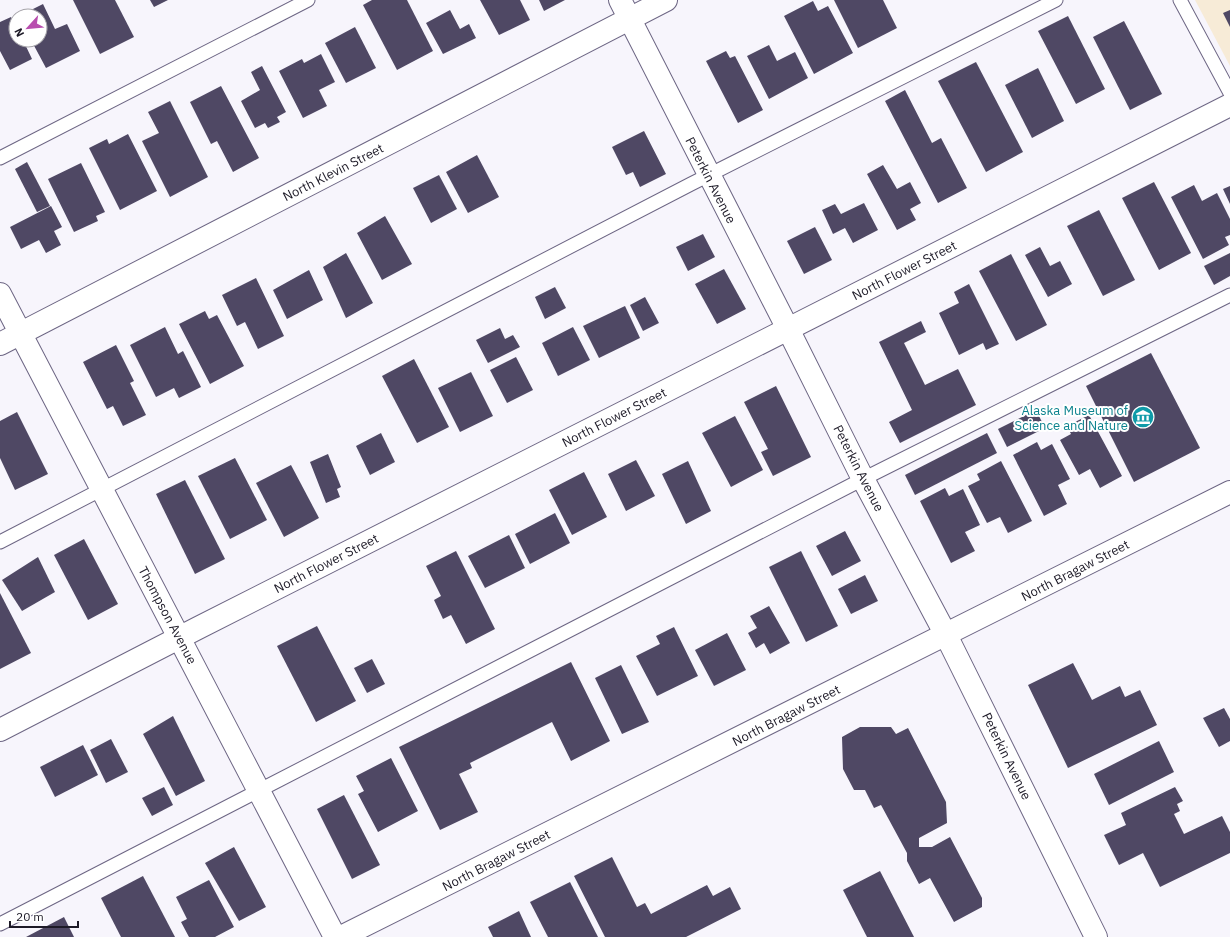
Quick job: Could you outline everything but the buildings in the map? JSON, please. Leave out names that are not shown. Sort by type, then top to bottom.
[{"type":"street","name":"North Klevin Street","points":[[0,344],[625,9],[666,0]]},
{"type":"street","name":"Peterkin Avenue","points":[[625,9],[863,478],[946,635],[1089,934]]},
{"type":"street","name":"North Flower Street","points":[[0,730],[180,637],[1230,105]]},
{"type":"street","name":"Thompson Avenue","points":[[0,294],[335,937]]},
{"type":"street","name":"North Bragaw Street","points":[[341,937],[1230,492]]},
{"type":"lane","points":[[0,158],[308,0]]},
{"type":"lane","points":[[0,542],[709,175],[1056,0]]},
{"type":"lane","points":[[1180,0],[1230,93]]},
{"type":"lane","points":[[0,924],[863,478],[1230,294]]},
{"type":"shaded area","points":[[1195,0],[1230,0],[1230,66]]},
{"type":"place","name":"Alaska Museum of Science and Nature","points":[[1143,417]]}]
